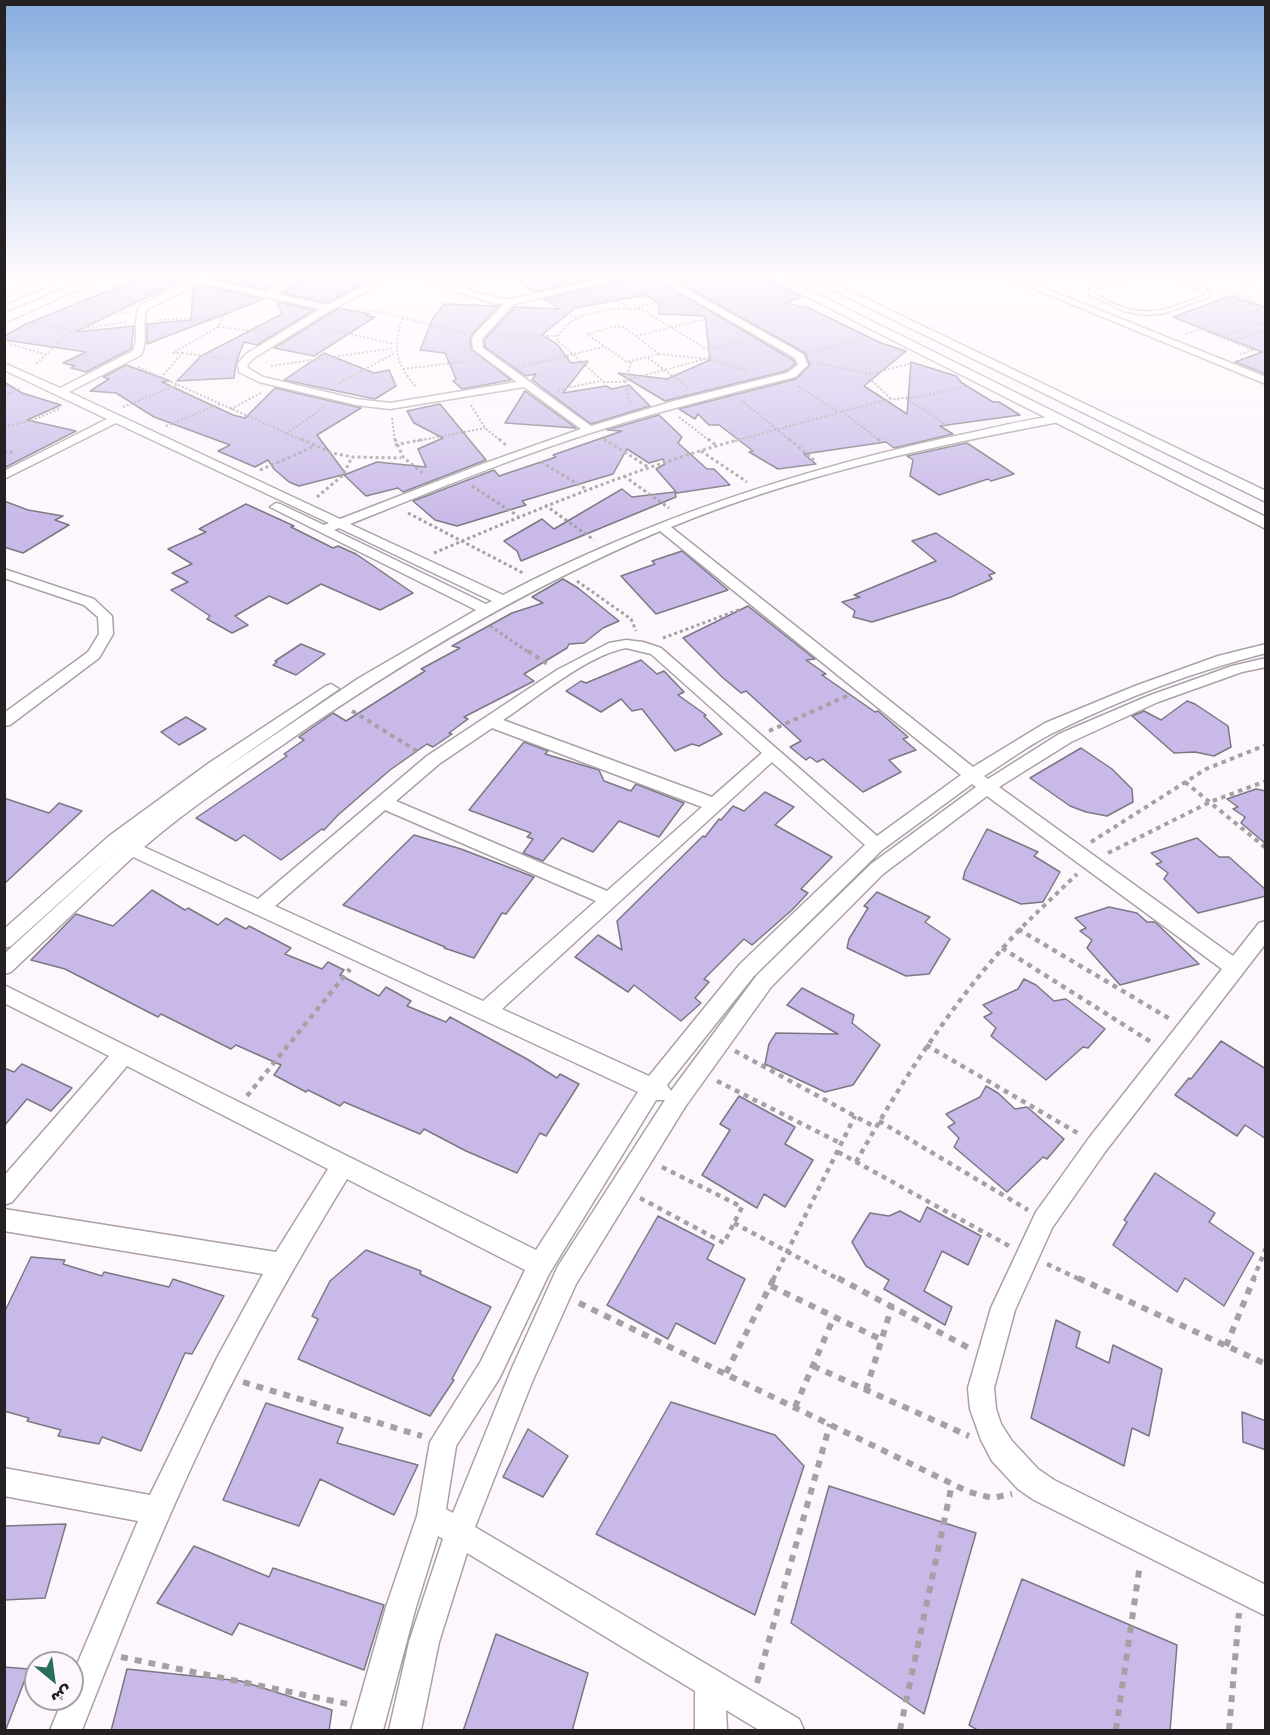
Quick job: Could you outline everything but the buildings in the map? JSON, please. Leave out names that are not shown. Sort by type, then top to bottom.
[{"type":"street","points":[[61,392],[130,357]]},
{"type":"street","points":[[255,357],[244,366],[249,375],[373,405],[390,406],[430,401],[525,384]]},
{"type":"street","points":[[487,357],[590,430]]},
{"type":"street","points":[[935,357],[1266,524]]},
{"type":"street","points":[[976,357],[1266,499]]},
{"type":"street","points":[[1206,357],[1266,381]]},
{"type":"street","points":[[323,530],[523,453],[590,430],[665,407],[791,375],[802,365],[800,358]]},
{"type":"street","points":[[4,366],[61,392],[477,610]]},
{"type":"street","points":[[4,374],[67,405],[149,433],[496,597],[662,526],[777,485],[845,465],[1055,417]]},
{"type":"street","points":[[4,966],[123,844],[334,701],[529,577],[600,544],[677,514],[821,466],[957,433],[1055,417]]},
{"type":"street","points":[[4,476],[110,418]]},
{"type":"street","points":[[1235,508],[1252,508],[1266,499]]},
{"type":"street","points":[[662,526],[980,781],[1235,968]]},
{"type":"street","points":[[4,573],[89,602],[105,616],[106,634],[94,655],[4,721]]},
{"type":"street","points":[[4,941],[215,767],[307,704],[392,651],[477,610]]},
{"type":"street","points":[[260,908],[433,760],[562,673],[609,647],[626,644],[643,646],[663,657],[876,845]]},
{"type":"street","points":[[405,1731],[424,1642],[459,1532],[521,1377],[567,1275],[677,1100],[764,981],[877,869],[980,781],[1051,727],[1140,688],[1223,659],[1266,648]]},
{"type":"street","points":[[367,1731],[371,1709],[431,1516],[443,1442],[490,1370],[540,1265],[652,1088],[747,970],[876,845],[980,781],[1065,738],[1153,699],[1237,669],[1266,662]]},
{"type":"street","points":[[489,721],[715,805]]},
{"type":"street","points":[[486,1011],[772,753]]},
{"type":"street","points":[[382,802],[611,900]]},
{"type":"street","points":[[123,844],[677,1100]]},
{"type":"street","points":[[1266,928],[1097,1145],[1044,1220],[1025,1254],[1003,1308],[981,1388],[983,1409],[990,1431],[1002,1451],[1028,1479],[1044,1490],[1266,1600]]},
{"type":"street","points":[[4,993],[540,1265]]},
{"type":"street","points":[[4,1194],[124,1054]]},
{"type":"street","points":[[66,1731],[157,1510],[222,1376],[282,1265],[343,1165]]},
{"type":"street","points":[[4,1220],[282,1265]]},
{"type":"street","points":[[4,1482],[157,1510]]},
{"type":"street","points":[[431,1516],[788,1731]]},
{"type":"street","points":[[710,1683],[711,1731]]},
{"type":"path","points":[[32,367],[45,357]]},
{"type":"path","points":[[161,378],[179,357]]},
{"type":"path","points":[[201,357],[244,366],[319,357]]},
{"type":"path","points":[[320,394],[389,357]]},
{"type":"path","points":[[398,357],[414,385],[430,401]]},
{"type":"path","points":[[506,371],[561,357]]},
{"type":"path","points":[[576,357],[601,380],[611,383],[712,357]]},
{"type":"path","points":[[618,357],[631,362],[647,357],[703,398]]},
{"type":"path","points":[[800,358],[865,374],[876,374],[930,357]]},
{"type":"path","points":[[1218,362],[1233,357]]},
{"type":"path","points":[[403,369],[489,359]]},
{"type":"path","points":[[124,361],[315,446],[352,457],[401,458]]},
{"type":"path","points":[[631,362],[624,393],[640,414]]},
{"type":"path","points":[[865,374],[891,399]]},
{"type":"path","points":[[540,395],[601,380]]},
{"type":"path","points":[[417,560],[586,489],[700,450],[842,411],[891,399],[947,391],[981,380]]},
{"type":"path","points":[[231,409],[277,383]]},
{"type":"path","points":[[110,418],[178,385]]},
{"type":"path","points":[[729,391],[821,466]]},
{"type":"path","points":[[469,394],[473,411],[485,428],[586,489]]},
{"type":"path","points":[[286,434],[337,398]]},
{"type":"path","points":[[906,398],[957,433]]},
{"type":"path","points":[[149,433],[220,404]]},
{"type":"path","points":[[4,427],[33,420],[67,405]]},
{"type":"path","points":[[390,406],[395,445],[401,458],[439,485]]},
{"type":"path","points":[[665,407],[717,445]]},
{"type":"path","points":[[842,411],[890,448]]},
{"type":"path","points":[[395,445],[485,428]]},
{"type":"path","points":[[590,430],[649,467]]},
{"type":"path","points":[[243,478],[315,446]]},
{"type":"path","points":[[700,450],[754,487]]},
{"type":"path","points":[[304,507],[344,476],[352,457]]},
{"type":"path","points":[[623,476],[677,514]]},
{"type":"path","points":[[460,477],[519,517]]},
{"type":"path","points":[[391,504],[529,577]]},
{"type":"path","points":[[545,506],[600,544]]},
{"type":"path","points":[[562,570],[631,619],[636,625],[636,632],[626,644]]},
{"type":"path","points":[[643,646],[758,602]]},
{"type":"path","points":[[477,610],[562,673]]},
{"type":"path","points":[[754,738],[864,688]]},
{"type":"path","points":[[334,701],[433,760]]},
{"type":"path","points":[[1076,852],[1185,782],[1224,760],[1266,745]]},
{"type":"path","points":[[856,1162],[875,1127],[951,1009],[1018,929],[1090,862],[1210,802],[1266,781]]},
{"type":"path","points":[[1185,782],[1266,848]]},
{"type":"path","points":[[1018,929],[1187,1029]]},
{"type":"path","points":[[1002,948],[1168,1053]]},
{"type":"path","points":[[235,1110],[362,955]]},
{"type":"path","points":[[719,1042],[875,1127]]},
{"type":"path","points":[[926,1045],[1097,1145]]},
{"type":"path","points":[[698,1071],[842,1144]]},
{"type":"path","points":[[726,1373],[855,1116]]},
{"type":"path","points":[[879,1121],[1044,1220]]},
{"type":"path","points":[[621,1188],[724,1243],[742,1207],[641,1156]]},
{"type":"path","points":[[734,1223],[789,1250],[988,1358]]},
{"type":"path","points":[[1226,1346],[1266,1248]]},
{"type":"path","points":[[771,1286],[882,1340]]},
{"type":"path","points":[[559,1293],[980,1497],[1007,1497],[1019,1490],[1028,1479]]},
{"type":"path","points":[[867,1390],[892,1306]]},
{"type":"path","points":[[795,1407],[834,1317]]},
{"type":"path","points":[[813,1366],[1002,1451]]},
{"type":"path","points":[[222,1376],[443,1442]]},
{"type":"path","points":[[750,1708],[830,1424]]},
{"type":"path","points":[[900,1731],[952,1484]]},
{"type":"path","points":[[1116,1731],[1143,1539]]},
{"type":"path","points":[[1229,1731],[1241,1588]]},
{"type":"path","points":[[97,1652],[371,1709]]}]
